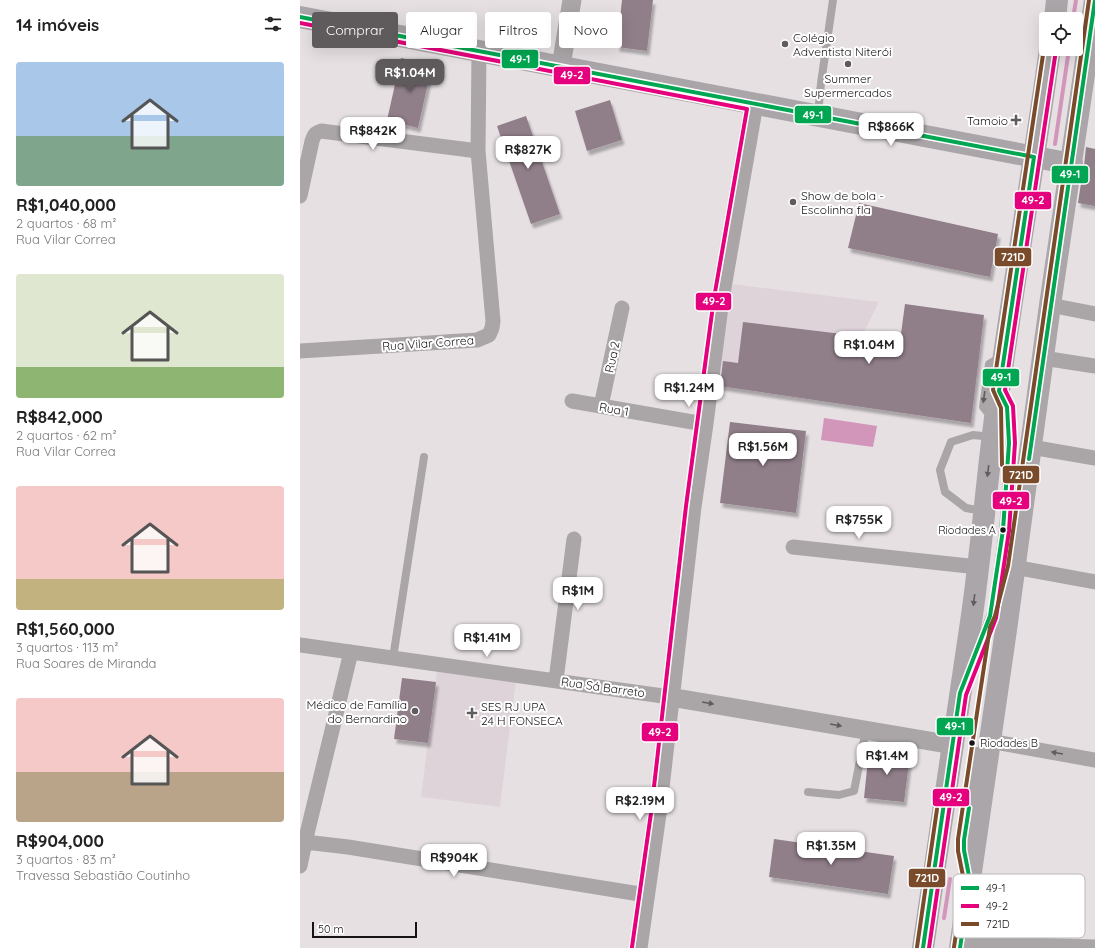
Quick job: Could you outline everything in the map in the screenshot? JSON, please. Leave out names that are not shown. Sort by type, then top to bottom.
[{"type":"highway","points":[[1055,12],[1057,0]]},
{"type":"highway","points":[[971,874],[1050,305],[1095,0]]},
{"type":"highway","points":[[923,948],[978,567],[983,511],[999,391],[1049,56]]},
{"type":"main road","points":[[300,17],[1072,164]]},
{"type":"street","points":[[561,66],[572,0]]},
{"type":"street","name":"Rua Vilar Correa","points":[[300,350],[477,340],[489,335],[493,321],[478,151],[479,51]]},
{"type":"street","points":[[638,948],[657,814],[692,507],[720,299],[754,104]]},
{"type":"street","points":[[300,196],[312,141],[316,132],[321,131],[478,151]]},
{"type":"street","points":[[1050,305],[1095,314]]},
{"type":"street","name":"Rua 2","points":[[601,406],[622,308]]},
{"type":"street","points":[[1043,358],[1095,366]]},
{"type":"street","name":"Rua 1","points":[[572,401],[704,424]]},
{"type":"street","points":[[1031,447],[1095,458]]},
{"type":"street","points":[[556,680],[574,538]]},
{"type":"street","points":[[793,547],[978,567]]},
{"type":"street","points":[[1014,566],[1095,582]]},
{"type":"street","name":"Rua Sá Barreto","points":[[300,645],[670,697],[953,745]]},
{"type":"street","points":[[300,866],[304,842],[304,824],[351,652]]},
{"type":"street","points":[[989,741],[1095,760]]},
{"type":"street","points":[[304,842],[348,847],[646,895]]},
{"type":"street","points":[[960,946],[1095,948]]},
{"type":"lane","points":[[818,115],[833,0]]},
{"type":"lane","points":[[983,511],[966,508],[945,492],[940,470],[952,442],[994,429],[983,407],[988,364],[1005,354]]},
{"type":"lane","points":[[960,693],[990,616],[1003,530],[1009,443],[1007,407],[999,391]]},
{"type":"lane","points":[[393,658],[424,457]]},
{"type":"lane","points":[[969,874],[964,850],[964,840],[996,628],[1001,618],[1014,566]]},
{"type":"lane","points":[[808,792],[839,795],[854,791],[866,730]]},
{"type":"shaded area","points":[[731,284],[879,302],[862,336],[981,351],[971,423],[720,387]]},
{"type":"shaded area","points":[[824,418],[877,426],[873,447],[821,440]]},
{"type":"shaded area","name":"SES RJ UPA 24 H FONSECA","points":[[437,670],[516,680],[500,807],[421,797]]},
{"type":"building","points":[[622,0],[653,0],[647,51],[622,48],[622,12],[621,12]]},
{"type":"building","points":[[401,58],[432,65],[418,128],[387,120]]},
{"type":"building","points":[[610,100],[622,140],[587,151],[575,111]]},
{"type":"building","points":[[526,116],[560,214],[531,224],[497,126]]},
{"type":"building","points":[[1086,147],[1095,149],[1095,206],[1078,203]]},
{"type":"building","points":[[859,203],[998,234],[990,277],[848,248]]},
{"type":"building","points":[[905,304],[984,315],[971,423],[720,386],[723,361],[738,363],[743,322],[900,341]]},
{"type":"building","points":[[730,422],[806,431],[796,513],[720,503]]},
{"type":"building","name":"Médico de Família do Bernardino","points":[[402,678],[436,682],[428,743],[394,739]]},
{"type":"building","points":[[869,750],[910,755],[904,802],[864,798]]},
{"type":"building","points":[[774,839],[894,856],[888,894],[769,877]]},
{"type":"waterway","points":[[1074,12],[1076,0]]},
{"type":"waterway","points":[[1055,144],[1068,56]]},
{"type":"waterway","points":[[944,918],[950,879]]},
{"type":"transit line","name":"721D","points":[[963,874],[958,851],[958,839],[990,627],[995,616],[1008,566],[1089,0]]},
{"type":"transit line","name":"49-1","points":[[1029,459],[1095,0]]},
{"type":"transit line","name":"49-1","points":[[300,17],[1034,157],[999,391],[1007,407],[1009,443],[1003,530],[990,616],[960,693],[923,948]]},
{"type":"transit line","name":"49-2","points":[[300,23],[747,109],[714,298],[686,506],[651,813],[632,947]]},
{"type":"transit line","name":"721D","points":[[1002,465],[1001,408],[993,390],[1043,56]]},
{"type":"transit line","name":"49-2","points":[[929,948],[966,695],[996,618],[1009,531],[1015,443],[1013,406],[1005,390],[1055,56]]},
{"type":"transit line","name":"49-1","points":[[969,808],[964,840],[964,850],[969,874]]},
{"type":"transit line","name":"721D","points":[[917,947],[937,809]]},
{"type":"transit line","name":"721D","points":[[954,947],[955,938]]},
{"type":"transit line","name":"49-1","points":[[960,948],[961,938]]},
{"type":"place","name":"Colégio Adventista Niterói","points":[[785,44]]},
{"type":"place","name":"Summer Supermercados","points":[[848,64]]},
{"type":"place","name":"Tamoio","points":[[1016,120]]},
{"type":"place","name":"Show de bola - Escolinha fla","points":[[793,202]]},
{"type":"place","name":"Riodades A","points":[[1003,530]]},
{"type":"place","name":"Médico de Família do Bernardino","points":[[415,711]]},
{"type":"place","name":"SES RJ UPA 24 H FONSECA","points":[[472,713]]},
{"type":"place","name":"Riodades B","points":[[972,743]]}]
